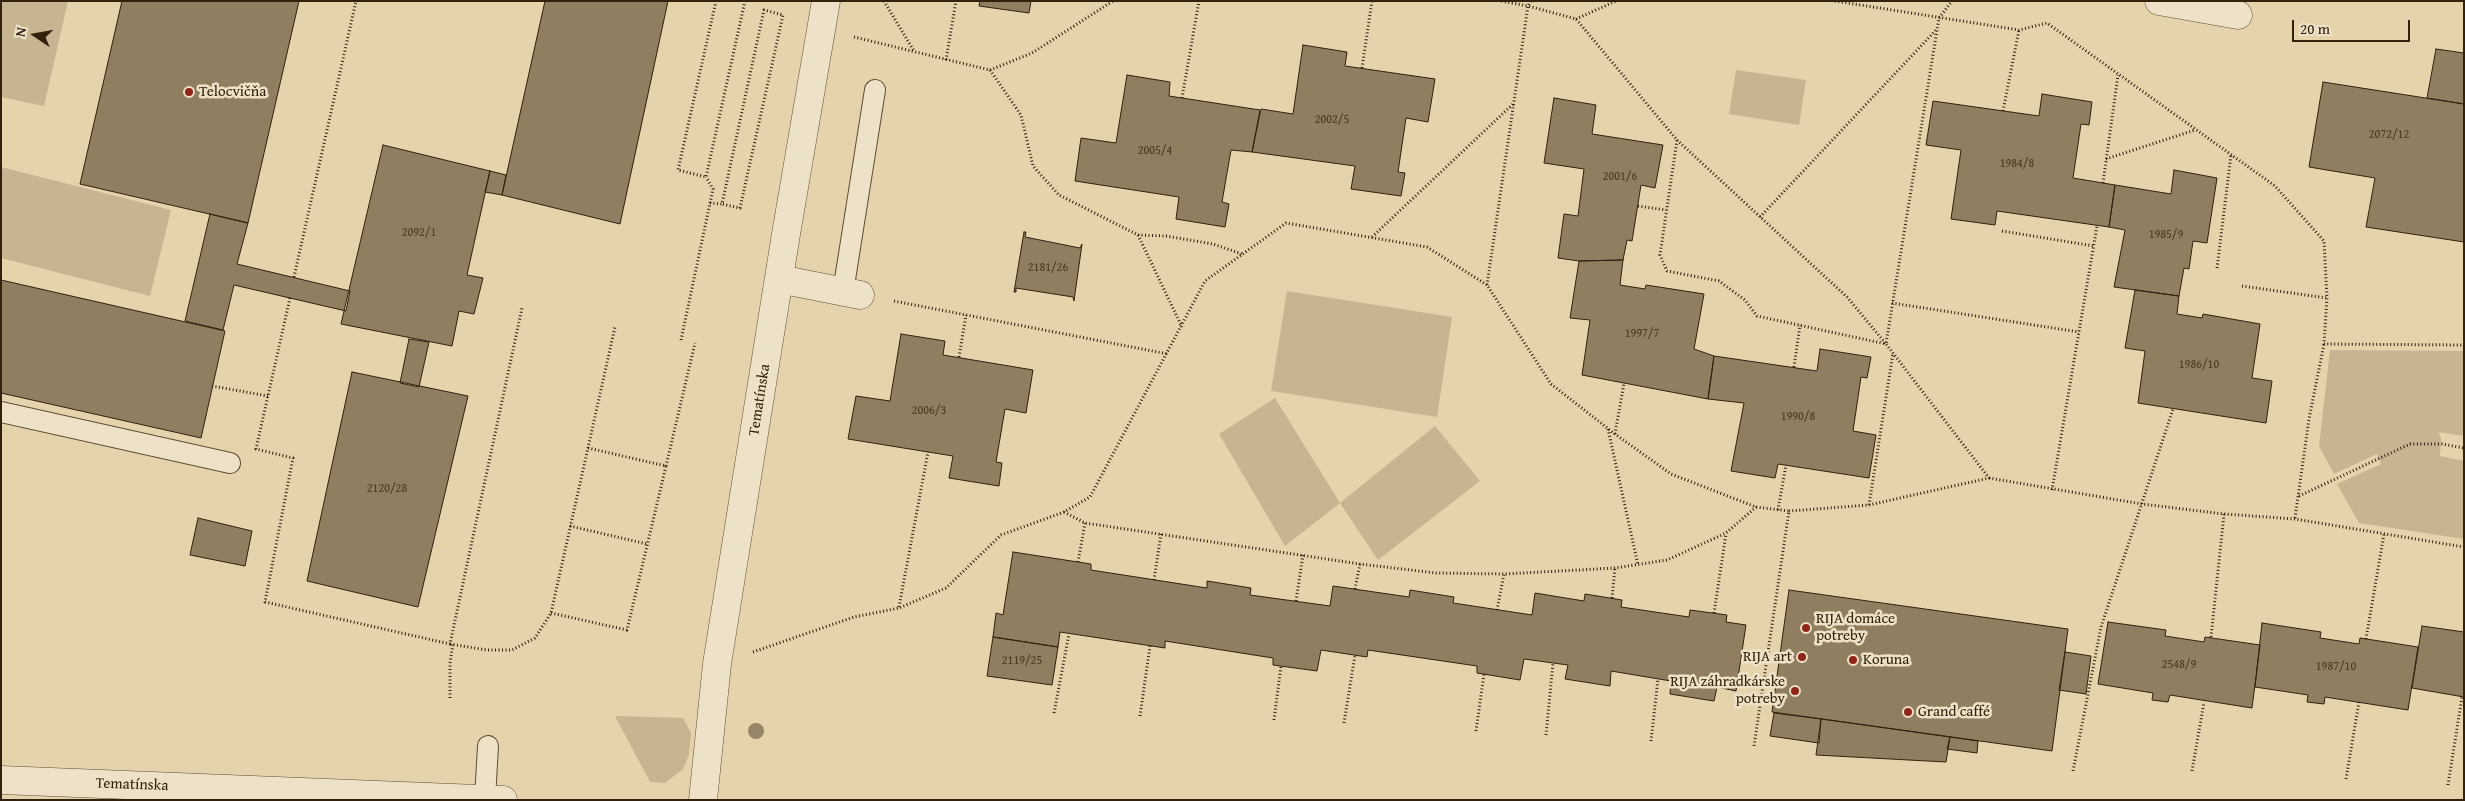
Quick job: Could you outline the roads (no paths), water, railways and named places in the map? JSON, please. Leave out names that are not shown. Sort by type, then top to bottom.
[{"type":"street","name":"Tematínska","points":[[704,800],[717,664],[826,1]]},
{"type":"street","points":[[2159,1],[2238,15]]},
{"type":"street","points":[[779,279],[852,293]]},
{"type":"street","name":"Tematínska","points":[[1,780],[494,799]]},
{"type":"lane","points":[[852,293],[875,90]]},
{"type":"lane","points":[[1,412],[230,463]]},
{"type":"lane","points":[[488,746],[494,799]]},
{"type":"place","name":"Telocvičňa","points":[[189,92]]},
{"type":"place","name":"RIJA domáce potreby","points":[[1806,628]]},
{"type":"place","name":"RIJA art","points":[[1802,657]]},
{"type":"place","name":"Koruna","points":[[1853,660]]},
{"type":"place","name":"RIJA záhradkárske potreby","points":[[1795,691]]},
{"type":"place","name":"Grand caffé","points":[[1908,712]]}]
